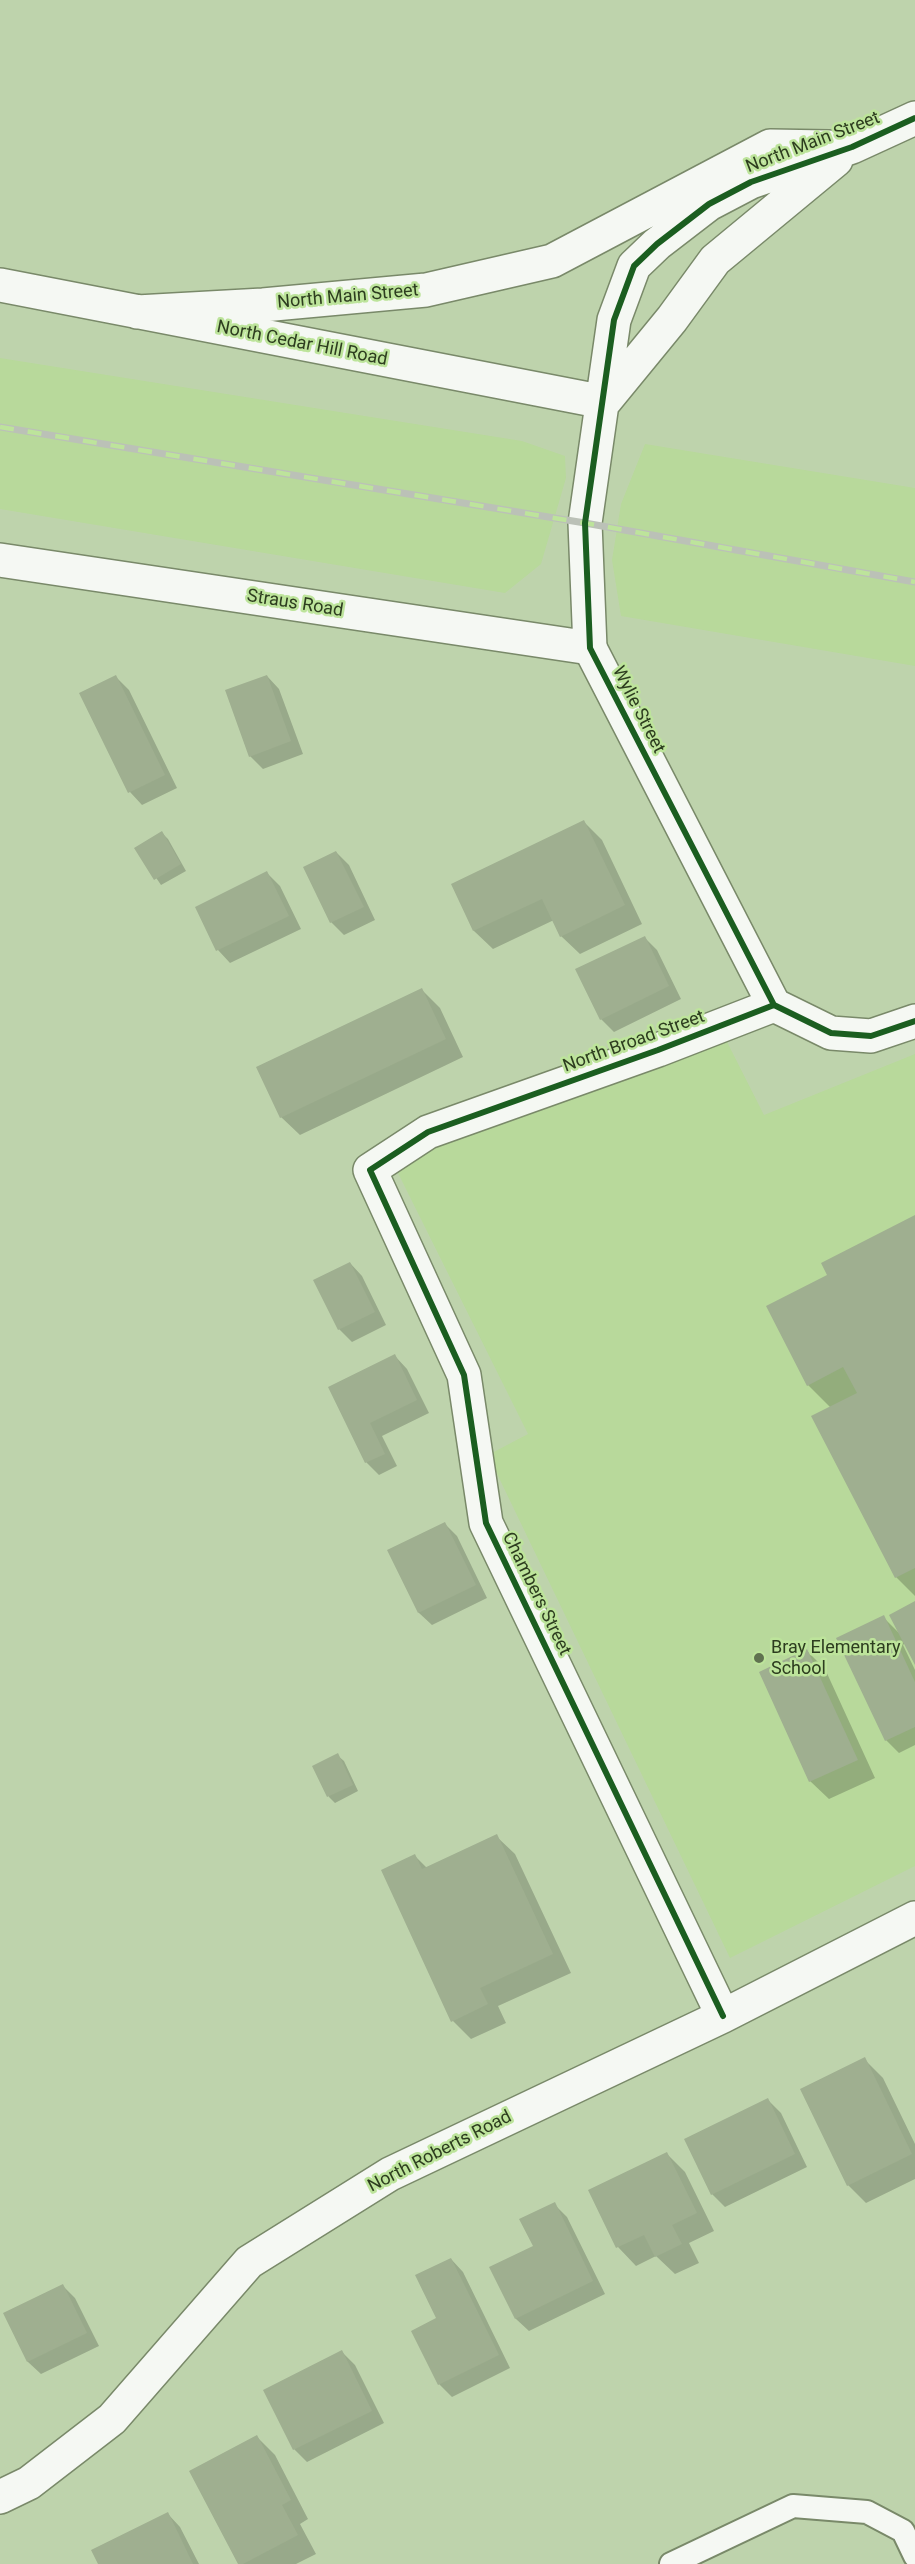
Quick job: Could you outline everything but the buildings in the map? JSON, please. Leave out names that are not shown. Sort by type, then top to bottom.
[{"type":"street","name":"North Main Street","points":[[604,402],[614,320],[634,266],[657,244],[709,204],[751,182],[852,147],[915,118]]},
{"type":"street","name":"North Main Street","points":[[137,312],[263,305],[426,290],[552,261],[770,147],[852,147]]},
{"type":"street","name":"North Main Street","points":[[604,402],[672,318],[715,260],[852,147]]},
{"type":"street","name":"North Cedar Hill Road","points":[[0,285],[604,402]]},
{"type":"street","name":"Wylie Street","points":[[604,402],[585,523],[590,648],[774,1005]]},
{"type":"street","name":"Straus Road","points":[[0,560],[590,648]]},
{"type":"street","points":[[774,1005],[831,1033],[871,1036],[915,1021]]},
{"type":"street","name":"North Broad Street","points":[[369,1170],[428,1132],[658,1050],[774,1005]]},
{"type":"street","name":"Chambers Street","points":[[369,1170],[464,1375],[486,1523],[723,2016]]},
{"type":"street","name":"North Roberts Road","points":[[0,2497],[28,2483],[112,2419],[249,2262],[390,2174],[723,2016],[915,1918]]},
{"type":"lane","points":[[671,2564],[793,2506],[867,2512],[903,2532],[915,2556]]},
{"type":"shaded area","points":[[0,358],[522,441],[565,456],[566,478],[541,564],[505,593],[0,509]]},
{"type":"shaded area","points":[[645,444],[915,488],[915,666],[621,616],[612,560],[621,504]]},
{"type":"shaded area","name":"Bray Elementary School","points":[[720,1028],[764,1115],[915,1054],[915,1866],[730,1958],[488,1455],[528,1434],[394,1165]]},
{"type":"railway","points":[[0,427],[585,523],[915,582]]},
{"type":"cycle path","points":[[774,1005],[590,648],[585,523],[614,320],[634,266],[657,244],[709,204],[751,182],[852,147],[915,118]]},
{"type":"cycle path","points":[[723,2016],[486,1523],[464,1375],[370,1170],[428,1132],[658,1050],[774,1005],[831,1033],[871,1036],[915,1021]]},
{"type":"place","name":"Bray Elementary School","points":[[759,1658]]}]
